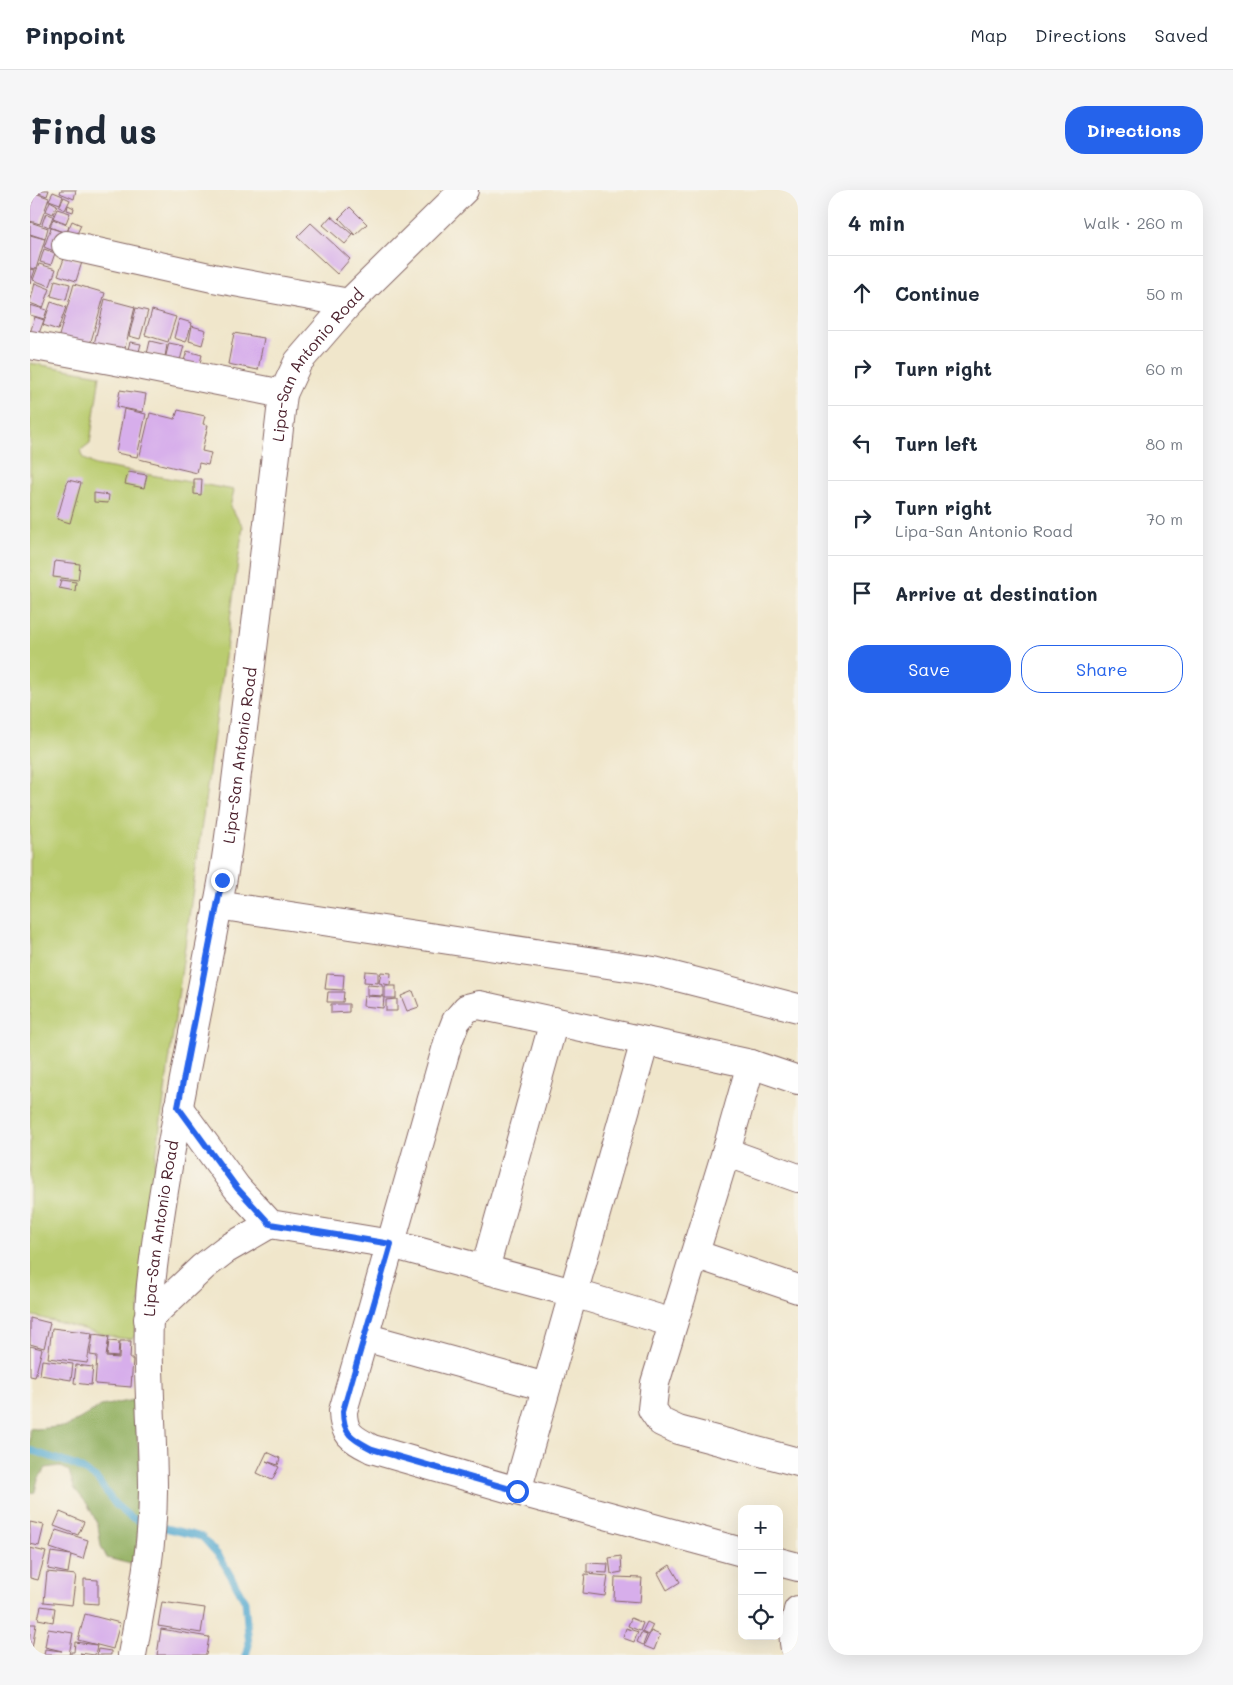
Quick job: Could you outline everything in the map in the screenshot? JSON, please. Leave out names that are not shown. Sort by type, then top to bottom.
[{"type":"street","name":"Lipa-San Antonio Road","points":[[132,1655],[150,1549],[152,1498],[148,1318],[155,1253],[178,1107],[222,880],[249,679],[283,394],[298,362],[349,303],[464,190]]},
{"type":"street","points":[[66,245],[213,278],[349,303]]},
{"type":"street","points":[[30,345],[283,394]]},
{"type":"street","points":[[218,905],[654,971],[798,1008]]},
{"type":"street","points":[[738,1551],[517,1491],[372,1449],[354,1439],[343,1426],[343,1411],[449,1039],[456,1021],[467,1008],[479,1005],[554,1021],[751,1064],[798,1080]]},
{"type":"street","points":[[485,1269],[554,1021]]},
{"type":"street","points":[[517,1491],[645,1041]]},
{"type":"street","points":[[751,1064],[655,1383],[652,1409],[662,1422],[678,1430],[798,1462]]},
{"type":"street","points":[[178,1107],[237,1188],[270,1224],[391,1244],[573,1293],[673,1324]]},
{"type":"street","points":[[726,1152],[798,1178]]},
{"type":"street","points":[[148,1318],[203,1267],[226,1250],[270,1224]]},
{"type":"street","points":[[695,1254],[798,1290]]},
{"type":"street","points":[[364,1337],[546,1387]]},
{"type":"street","points":[[783,1563],[798,1567]]},
{"type":"street","points":[[798,1610],[794,1627],[794,1650],[798,1655]]},
{"type":"green space","points":[[30,363],[100,375],[90,443],[81,450],[83,458],[95,465],[234,490],[230,507],[243,526],[146,1229],[137,1335],[131,1339],[118,1338],[30,1315]]},
{"type":"green space","points":[[134,1400],[142,1488],[135,1565],[107,1558],[101,1546],[98,1525],[88,1505],[74,1488],[69,1471],[59,1466],[46,1468],[38,1479],[35,1492],[30,1493],[30,1428],[68,1426],[101,1406]]},
{"type":"building","points":[[40,190],[49,190],[47,196],[39,193]]},
{"type":"building","points":[[61,190],[76,190],[74,199],[60,193]]},
{"type":"building","points":[[53,192],[63,196],[60,204],[49,200]]},
{"type":"building","points":[[35,193],[49,198],[40,224],[30,221],[30,208]]},
{"type":"building","points":[[64,197],[70,200],[65,210],[59,207]]},
{"type":"building","points":[[50,201],[57,205],[53,214],[46,211]]},
{"type":"building","points":[[68,205],[74,208],[73,212],[67,210]]},
{"type":"building","points":[[350,207],[367,224],[355,235],[339,218]]},
{"type":"building","points":[[57,209],[70,213],[66,223],[53,218]]},
{"type":"building","points":[[46,213],[53,216],[49,227],[42,224]]},
{"type":"building","points":[[331,216],[353,235],[345,244],[323,225]]},
{"type":"building","points":[[53,219],[69,226],[61,254],[44,247],[51,228],[63,232],[50,227]]},
{"type":"building","points":[[72,221],[81,225],[76,236],[67,232]]},
{"type":"building","points":[[30,222],[48,228],[45,239],[30,234]]},
{"type":"building","points":[[311,223],[350,259],[337,274],[297,237]]},
{"type":"building","points":[[30,235],[45,239],[36,269],[30,268]]},
{"type":"building","points":[[44,249],[55,253],[51,265],[40,262]]},
{"type":"building","points":[[65,256],[82,262],[76,281],[58,275]]},
{"type":"building","points":[[39,264],[56,269],[50,286],[33,280]]},
{"type":"building","points":[[30,269],[35,270],[30,284]]},
{"type":"building","points":[[55,280],[70,284],[66,300],[51,296]]},
{"type":"building","points":[[35,283],[50,289],[43,308],[30,303]]},
{"type":"building","points":[[74,284],[105,293],[89,348],[58,339]]},
{"type":"building","points":[[105,299],[135,307],[124,352],[94,344]]},
{"type":"building","points":[[51,302],[66,307],[58,330],[43,325]]},
{"type":"building","points":[[30,305],[47,310],[44,319],[30,315]]},
{"type":"building","points":[[136,308],[148,311],[140,339],[129,336]]},
{"type":"building","points":[[152,310],[176,317],[168,342],[145,335]]},
{"type":"building","points":[[35,317],[44,320],[38,336],[30,333]]},
{"type":"building","points":[[179,319],[192,323],[186,342],[174,338]]},
{"type":"building","points":[[192,326],[206,330],[202,345],[189,341]]},
{"type":"building","points":[[234,333],[264,338],[258,370],[228,364]]},
{"type":"building","points":[[150,341],[167,345],[165,357],[147,354]]},
{"type":"building","points":[[130,342],[141,344],[137,359],[126,356]]},
{"type":"building","points":[[169,343],[184,346],[177,371],[163,367]]},
{"type":"building","points":[[187,351],[202,355],[198,371],[182,367]]},
{"type":"building","points":[[120,390],[146,394],[143,412],[117,407]]},
{"type":"building","points":[[124,409],[146,414],[137,457],[116,453]]},
{"type":"building","points":[[178,410],[205,416],[203,424],[208,425],[202,451],[211,453],[208,465],[199,463],[197,473],[139,459],[150,413],[175,419]]},
{"type":"building","points":[[128,472],[147,475],[144,488],[125,484]]},
{"type":"building","points":[[194,479],[202,479],[201,495],[194,494]]},
{"type":"building","points":[[68,480],[81,483],[70,523],[57,519]]},
{"type":"building","points":[[94,493],[109,495],[108,503],[94,502]]},
{"type":"building","points":[[55,561],[80,564],[78,580],[53,577]]},
{"type":"building","points":[[61,580],[76,582],[75,591],[59,588]]},
{"type":"building","points":[[365,971],[378,972],[378,983],[364,982]]},
{"type":"building","points":[[381,972],[391,973],[390,985],[379,983]]},
{"type":"building","points":[[327,974],[344,975],[343,990],[325,989]]},
{"type":"building","points":[[367,985],[383,986],[383,996],[367,995]]},
{"type":"building","points":[[385,986],[396,986],[396,998],[385,998]]},
{"type":"building","points":[[413,991],[419,1007],[407,1011],[401,996]]},
{"type":"building","points":[[328,992],[344,992],[343,1002],[327,1002]]},
{"type":"building","points":[[364,996],[384,997],[383,1008],[363,1006]]},
{"type":"building","points":[[397,999],[397,1011],[386,1011],[386,1000]]},
{"type":"building","points":[[331,1004],[349,1004],[349,1012],[331,1013]]},
{"type":"building","points":[[30,1318],[50,1323],[44,1348],[30,1344]]},
{"type":"building","points":[[52,1328],[92,1333],[87,1363],[48,1358]]},
{"type":"building","points":[[93,1334],[109,1336],[106,1357],[119,1358],[120,1341],[131,1341],[130,1359],[133,1359],[131,1387],[95,1384],[97,1356],[90,1355]]},
{"type":"building","points":[[109,1341],[119,1342],[118,1357],[107,1356]]},
{"type":"building","points":[[30,1346],[42,1349],[35,1377],[30,1376]]},
{"type":"building","points":[[42,1360],[73,1364],[71,1380],[40,1375]]},
{"type":"building","points":[[76,1365],[93,1367],[91,1385],[74,1383]]},
{"type":"building","points":[[267,1452],[280,1458],[278,1465],[266,1461],[279,1467],[272,1480],[257,1473]]},
{"type":"building","points":[[60,1512],[84,1522],[78,1535],[54,1526]]},
{"type":"building","points":[[30,1522],[44,1525],[39,1546],[30,1544]]},
{"type":"building","points":[[56,1530],[88,1540],[83,1559],[50,1548]]},
{"type":"building","points":[[30,1548],[46,1552],[38,1580],[30,1578]]},
{"type":"building","points":[[51,1552],[71,1555],[68,1573],[48,1569]]},
{"type":"building","points":[[621,1556],[622,1572],[611,1574],[609,1558]]},
{"type":"building","points":[[587,1563],[608,1564],[607,1573],[587,1572]]},
{"type":"building","points":[[670,1565],[680,1582],[667,1590],[658,1573]]},
{"type":"building","points":[[47,1572],[76,1575],[72,1605],[44,1602]]},
{"type":"building","points":[[585,1574],[608,1576],[605,1596],[583,1593]]},
{"type":"building","points":[[615,1577],[642,1578],[640,1602],[614,1600]]},
{"type":"building","points":[[84,1579],[98,1580],[98,1604],[84,1603]]},
{"type":"building","points":[[162,1602],[205,1608],[201,1633],[158,1626]]},
{"type":"building","points":[[41,1606],[55,1608],[53,1622],[38,1619]]},
{"type":"building","points":[[85,1614],[120,1623],[113,1649],[78,1640]]},
{"type":"building","points":[[631,1618],[643,1623],[640,1631],[628,1626]]},
{"type":"building","points":[[647,1622],[653,1625],[648,1635],[642,1632]]},
{"type":"building","points":[[30,1624],[36,1624],[31,1655],[30,1655]]},
{"type":"building","points":[[626,1628],[638,1632],[634,1642],[623,1638]]},
{"type":"building","points":[[48,1629],[73,1633],[69,1655],[44,1655],[45,1649],[62,1651],[45,1647]]},
{"type":"building","points":[[161,1629],[209,1637],[206,1655],[157,1655]]},
{"type":"building","points":[[651,1631],[660,1635],[654,1650],[644,1646]]},
{"type":"building","points":[[641,1633],[647,1635],[643,1645],[637,1642]]},
{"type":"building","points":[[75,1642],[97,1645],[95,1655],[80,1653],[84,1655],[71,1655],[71,1652],[74,1652]]},
{"type":"building","points":[[98,1649],[111,1651],[111,1655],[97,1655]]},
{"type":"waterway","points":[[30,1450],[77,1466],[97,1479],[115,1504],[130,1517],[147,1524]]},
{"type":"waterway","points":[[157,1526],[202,1537],[220,1557],[245,1601],[249,1645],[246,1655]]},
{"type":"route","points":[[222,880],[178,1107],[237,1188],[270,1224],[391,1244],[343,1411],[343,1426],[354,1439],[372,1449],[400,1458],[517,1491]]}]
